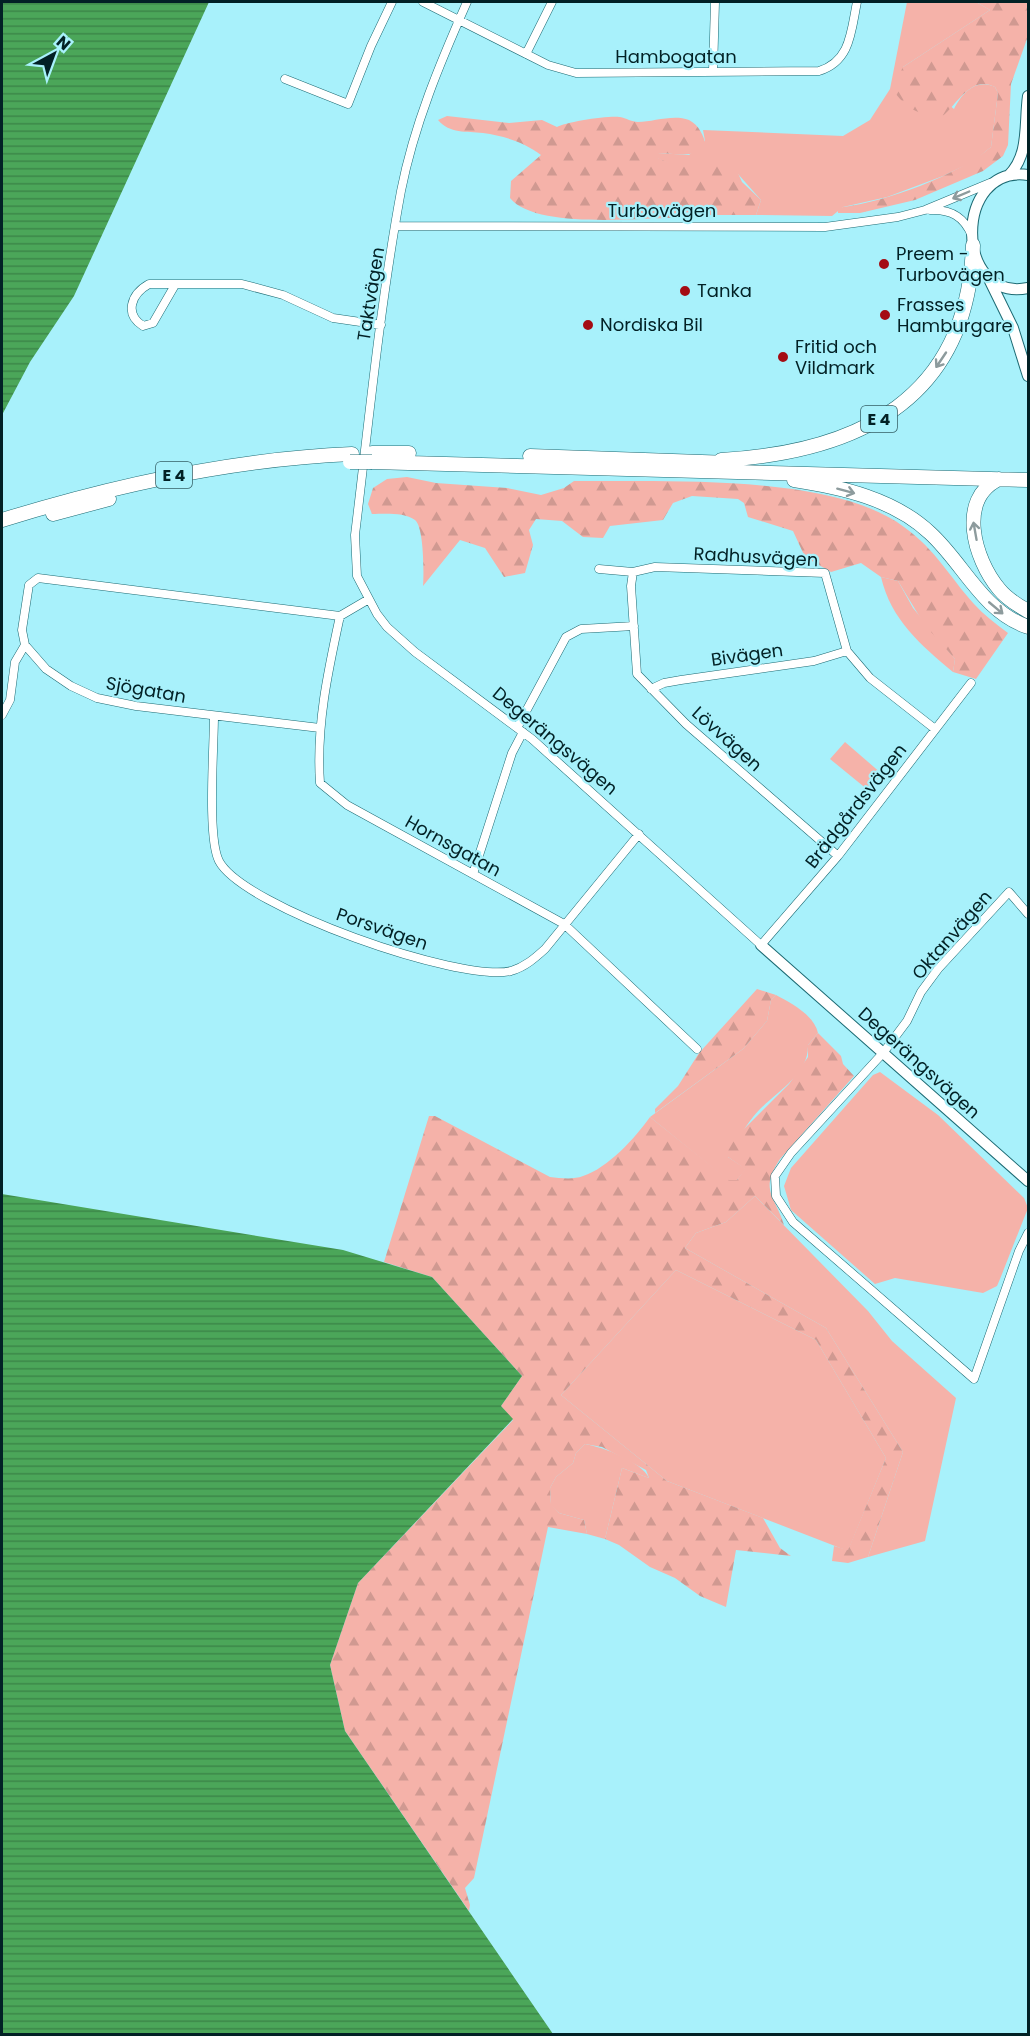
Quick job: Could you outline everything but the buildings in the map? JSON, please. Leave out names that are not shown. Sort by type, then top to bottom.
[{"type":"highway","name":"E 4","points":[[678,461],[767,456],[805,449],[852,433],[894,410],[930,376],[956,336],[969,294],[973,241]]},
{"type":"highway","name":"E 4","points":[[2,528],[159,487],[351,458]]},
{"type":"highway","name":"E 4","points":[[372,458],[705,472],[1029,480]]},
{"type":"highway","name":"E 4","points":[[2,520],[85,495],[176,475],[267,460],[372,458],[678,461],[1029,472]]},
{"type":"highway","name":"E 4","points":[[705,472],[823,485],[891,506],[929,532],[994,607],[1029,627]]},
{"type":"highway","points":[[999,479],[985,488],[977,500],[974,525],[982,559],[997,587],[1017,605],[1029,611]]},
{"type":"main road","points":[[1008,176],[1020,164],[1024,155],[1029,96]]},
{"type":"main road","points":[[1029,175],[1008,176],[997,180],[986,189],[978,202],[973,241],[978,262],[1013,328],[1029,376]]},
{"type":"main road","points":[[987,276],[1008,289],[1029,288]]},
{"type":"main road","name":"Degerängsvägen","points":[[761,945],[1029,1181]]},
{"type":"street","points":[[285,79],[348,105],[371,46],[392,2]]},
{"type":"street","name":"Hambogatan","points":[[423,2],[548,65],[576,73],[819,71],[835,66],[843,57],[857,2]]},
{"type":"street","name":"Taktvägen","points":[[369,599],[357,576],[355,535],[381,325],[402,190],[419,122],[438,66],[467,2]]},
{"type":"street","points":[[526,54],[552,2]]},
{"type":"street","points":[[712,72],[715,2]]},
{"type":"street","name":"Turbovägen","points":[[397,226],[825,227],[898,218],[925,210],[997,180]]},
{"type":"street","name":"Turbovägen","points":[[925,210],[953,213],[963,220],[973,241]]},
{"type":"street","points":[[175,285],[153,323],[143,326],[136,321],[130,310],[131,303],[145,286],[175,285],[242,284],[260,287],[333,318],[381,325]]},
{"type":"street","name":"Radhusvägen","points":[[599,569],[633,572],[655,567],[825,573],[847,651],[870,678],[935,729]]},
{"type":"street","points":[[473,874],[520,730],[566,637],[581,629],[634,626],[631,586],[633,572]]},
{"type":"street","points":[[2,715],[10,700],[15,662],[25,645],[22,630],[29,585],[38,578],[340,616],[369,599]]},
{"type":"street","name":"Degerängsvägen","points":[[369,599],[387,627],[405,644],[520,730],[761,945]]},
{"type":"street","name":"Hornsgatan","points":[[340,616],[320,729],[318,751],[320,783],[331,795],[564,924],[697,1049]]},
{"type":"street","name":"Lövvägen","points":[[634,626],[637,674],[686,724],[838,856]]},
{"type":"street","name":"Sjögatan","points":[[25,645],[46,669],[71,686],[97,698],[136,706],[320,729]]},
{"type":"street","name":"Bivägen","points":[[651,689],[681,680],[814,661],[847,651]]},
{"type":"street","name":"Brädgårdsvägen","points":[[761,945],[838,856],[971,683]]},
{"type":"street","name":"Porsvägen","points":[[214,716],[214,850],[220,863],[232,876],[264,897],[354,939],[408,955],[479,971],[511,971],[529,963],[545,949],[639,834]]},
{"type":"street","name":"Oktanvägen","points":[[883,1053],[907,1021],[921,992],[938,969],[1009,892],[1029,914]]},
{"type":"street","points":[[883,1053],[791,1153],[775,1176],[776,1196],[793,1222],[974,1380],[1019,1251],[1029,1233]]},
{"type":"green space","points":[[907,2],[976,2],[990,10],[903,67],[954,109],[970,89],[982,84],[995,87],[998,93],[991,147],[974,161],[943,176],[887,197],[843,207],[832,216],[756,215],[761,200],[738,174],[674,166],[657,158],[658,153],[689,155],[705,141],[703,130],[843,136],[870,120],[890,89]]},
{"type":"green space","points":[[976,2],[1028,2],[1028,36],[1011,84],[1008,145],[1003,156],[983,171],[915,200],[860,213],[838,213],[838,209],[843,207],[880,199],[921,186],[959,168],[991,147],[998,93],[995,87],[986,84],[971,88],[940,118],[913,109],[892,89],[903,67],[990,10]]},
{"type":"green space","points":[[447,116],[509,123],[542,120],[557,127],[577,121],[607,117],[620,117],[638,122],[683,118],[696,125],[706,146],[690,154],[658,153],[658,158],[687,167],[733,162],[742,182],[761,200],[756,215],[704,215],[693,212],[681,213],[674,218],[587,220],[541,214],[523,208],[510,198],[511,181],[541,155],[528,146],[506,138],[448,128],[438,120]]},
{"type":"green space","points":[[407,477],[436,483],[507,488],[541,495],[564,488],[574,481],[653,481],[745,484],[835,497],[873,510],[904,527],[934,554],[978,608],[1008,633],[976,679],[953,672],[955,659],[924,624],[898,581],[881,577],[861,563],[831,572],[805,557],[793,531],[748,517],[744,503],[738,499],[692,496],[673,503],[663,520],[610,526],[603,538],[583,537],[562,521],[536,519],[529,530],[533,545],[525,573],[504,577],[485,548],[460,540],[423,586],[423,551],[418,524],[410,517],[372,514],[368,504],[373,488],[387,479]]},
{"type":"green space","points":[[881,577],[898,581],[913,608],[955,659],[953,672],[919,641],[900,619],[892,606]]},
{"type":"green space","points":[[845,742],[882,774],[868,790],[830,759]]},
{"type":"green space","points":[[757,989],[776,995],[771,1000],[767,1021],[743,1049],[655,1113],[655,1109],[678,1086],[699,1053]]},
{"type":"green space","points":[[776,995],[807,1015],[818,1033],[808,1045],[807,1056],[796,1076],[749,1122],[728,1157],[746,1169],[737,1180],[729,1181],[650,1117],[743,1049],[767,1021],[771,1000]]},
{"type":"green space","points":[[818,1033],[841,1056],[843,1064],[854,1076],[780,1159],[774,1170],[770,1179],[771,1193],[784,1225],[755,1196],[726,1222],[696,1233],[685,1248],[826,1328],[903,1452],[868,1557],[848,1563],[832,1561],[834,1546],[848,1550],[886,1458],[816,1340],[676,1270],[561,1395],[667,1481],[763,1518],[780,1548],[791,1556],[736,1550],[726,1607],[700,1596],[675,1578],[650,1567],[619,1545],[605,1539],[622,1468],[649,1478],[646,1470],[602,1447],[585,1444],[576,1453],[573,1463],[556,1477],[550,1488],[551,1504],[559,1513],[584,1520],[587,1534],[548,1527],[474,1878],[465,1888],[470,1905],[469,1911],[345,1731],[330,1665],[358,1583],[513,1420],[501,1406],[522,1376],[432,1277],[384,1262],[429,1116],[435,1116],[550,1177],[566,1178],[583,1176],[602,1166],[629,1143],[650,1117],[729,1180],[737,1180],[745,1169],[728,1157],[726,1147],[789,1084],[808,1057],[808,1045]]},
{"type":"green space","points":[[880,1072],[938,1115],[1024,1198],[1028,1208],[997,1286],[983,1293],[895,1278],[875,1284],[791,1210],[784,1186],[791,1168],[873,1075]]},
{"type":"green space","points":[[755,1196],[868,1311],[892,1341],[956,1398],[925,1541],[868,1557],[903,1452],[826,1328],[685,1248],[696,1233],[726,1222]]},
{"type":"green space","points":[[676,1270],[816,1340],[886,1458],[848,1551],[667,1481],[561,1395]]},
{"type":"green space","points":[[585,1444],[602,1448],[630,1461],[639,1466],[649,1478],[622,1468],[605,1539],[587,1534],[584,1520],[559,1513],[551,1505],[550,1488],[556,1477],[573,1463],[576,1453]]},
{"type":"shaded area","points":[[2,2],[209,2],[74,296],[30,362],[2,415]]},
{"type":"shaded area","points":[[2,1194],[343,1250],[432,1277],[522,1376],[501,1406],[513,1419],[358,1583],[330,1665],[345,1731],[553,2034],[2,2034]]},
{"type":"place","name":"Preem - Turbovägen","points":[[884,264]]},
{"type":"place","name":"Tanka","points":[[685,291]]},
{"type":"place","name":"Frasses Hamburgare","points":[[885,315]]},
{"type":"place","name":"Nordiska Bil","points":[[588,325]]},
{"type":"place","name":"Fritid och Vildmark","points":[[783,357]]}]
